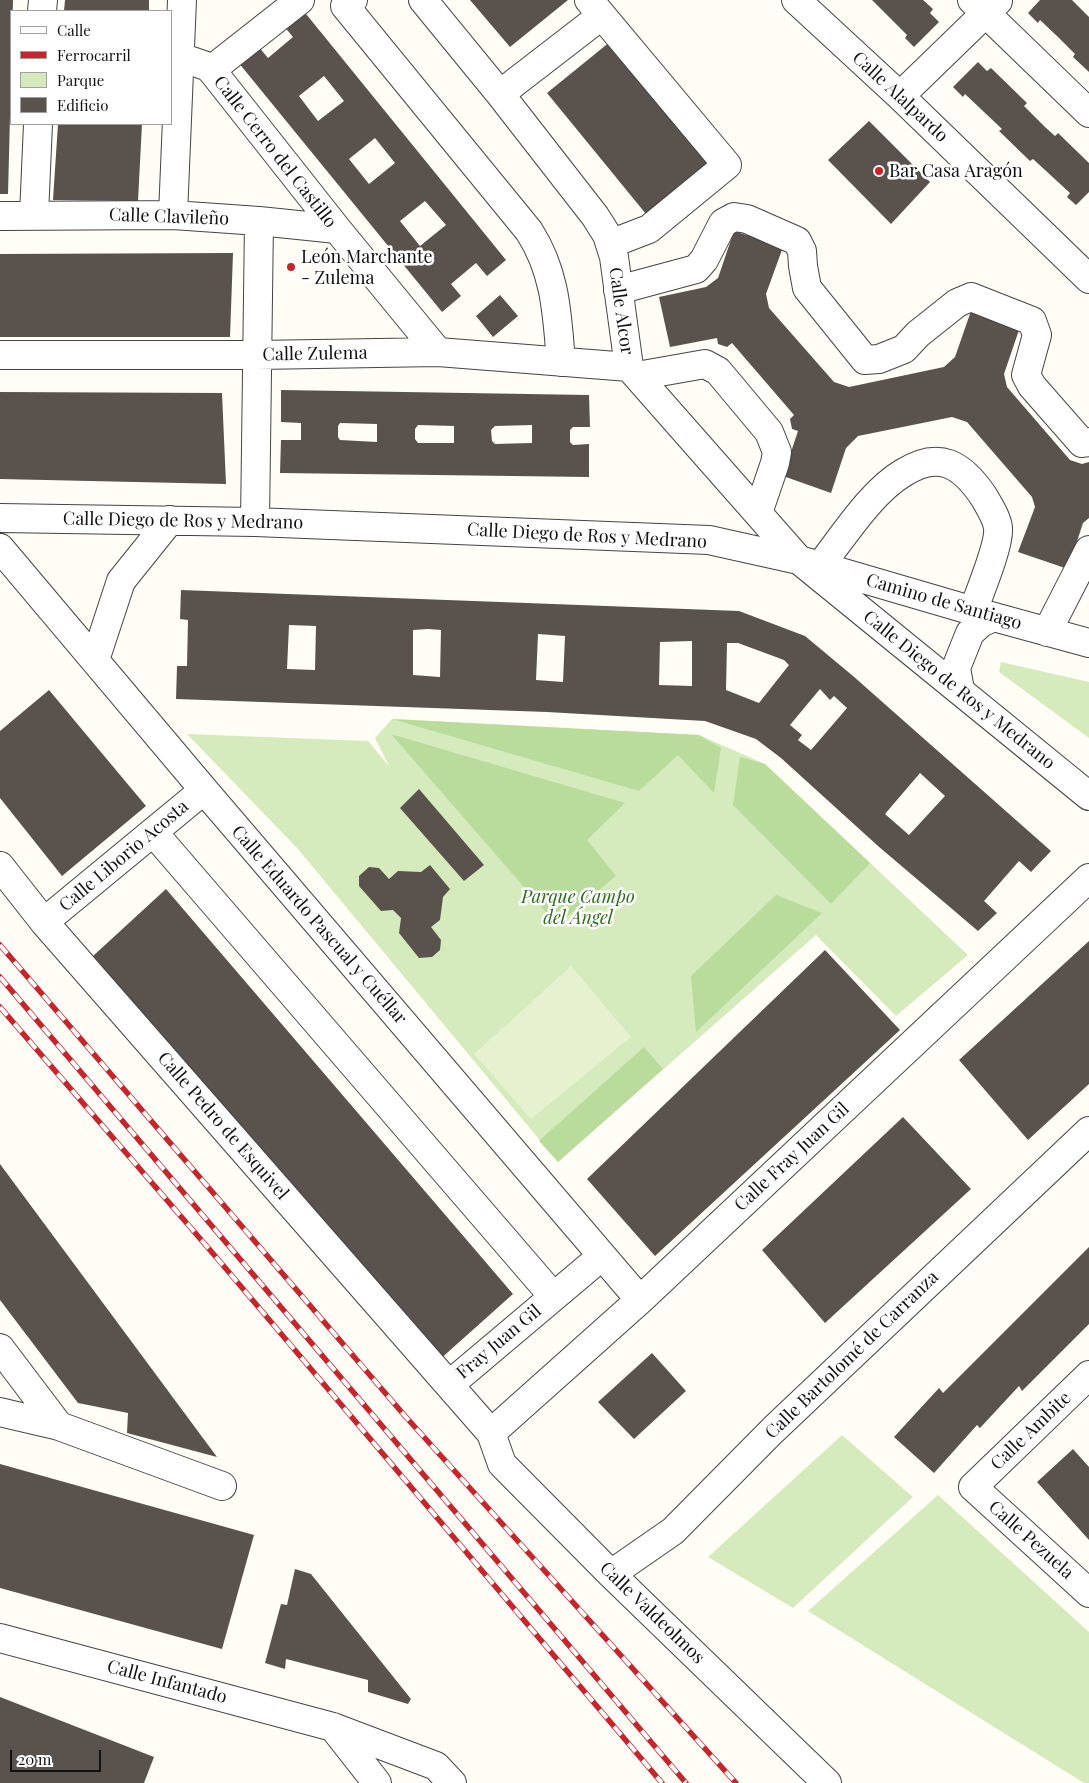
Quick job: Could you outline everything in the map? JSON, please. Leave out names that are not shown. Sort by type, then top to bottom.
[{"type":"street","points":[[173,215],[182,0]]},
{"type":"street","points":[[211,70],[300,0]]},
{"type":"street","name":"Calle Alcor","points":[[423,0],[500,94],[595,216],[607,235],[614,257],[633,371],[758,513],[810,563]]},
{"type":"street","name":"Calle Alalpardo","points":[[796,0],[900,96],[1089,279]]},
{"type":"street","points":[[344,2],[524,224],[540,248],[547,264],[556,302],[561,362]]},
{"type":"street","points":[[900,96],[985,4],[1089,113]]},
{"type":"street","points":[[500,94],[595,8],[726,165],[649,229],[610,244]]},
{"type":"street","name":"Calle Cerro del Castillo","points":[[180,56],[211,70],[336,230],[438,352]]},
{"type":"street","points":[[34,215],[38,125]]},
{"type":"street","name":"Calle Clavileño","points":[[0,216],[173,215],[259,221],[336,230]]},
{"type":"street","points":[[618,290],[696,269],[704,260],[723,223],[734,217],[746,218],[797,241],[802,251],[807,288],[865,360],[879,359],[904,349],[918,334],[958,303],[971,297],[1032,320],[1037,335],[1026,375],[1032,386],[1082,443],[1089,442]]},
{"type":"street","points":[[255,522],[259,221]]},
{"type":"street","name":"Calle Zulema","points":[[0,355],[257,355],[438,352],[561,362],[633,371],[705,364],[718,371],[769,432],[777,452],[758,513]]},
{"type":"street","points":[[810,563],[858,517],[882,489],[902,473],[924,462],[944,462],[958,469],[974,482],[990,507],[999,528],[984,614],[981,623],[970,633],[956,668],[960,690]]},
{"type":"street","name":"Calle Diego de Ros y Medrano","points":[[0,518],[255,522],[709,540],[810,563],[1089,796]]},
{"type":"street","points":[[95,660],[121,581],[170,520]]},
{"type":"street","name":"Calle Eduardo Pascual y Cuéllar","points":[[0,548],[640,1300]]},
{"type":"street","points":[[1047,632],[1089,550]]},
{"type":"street","name":"Camino de Santiago","points":[[810,563],[1089,643]]},
{"type":"street","name":"Calle Liborio Acosta","points":[[44,922],[204,790]]},
{"type":"street","points":[[153,832],[553,1296]]},
{"type":"street","name":"Calle Pedro de Esquivel","points":[[0,866],[44,922],[449,1385]]},
{"type":"street","name":"Calle Fray Juan Gil","points":[[491,1433],[640,1300],[1089,878]]},
{"type":"street","name":"Calle Bartolomé de Carranza","points":[[611,1574],[673,1531],[773,1430],[1089,1131]]},
{"type":"street","name":"Fray Juan Gil","points":[[491,1433],[449,1385],[602,1256]]},
{"type":"street","points":[[0,1348],[59,1426]]},
{"type":"street","name":"Calle Ambite","points":[[973,1487],[1089,1375]]},
{"type":"street","points":[[0,1412],[59,1426],[222,1486]]},
{"type":"street","name":"Calle Valdeolmos","points":[[491,1433],[502,1464],[611,1574],[827,1783]]},
{"type":"street","name":"Calle Pezuela","points":[[973,1487],[1089,1593]]},
{"type":"street","name":"Calle Infantado","points":[[0,1638],[333,1727],[444,1774]]},
{"type":"street","points":[[333,1727],[377,1783]]},
{"type":"green space","points":[[1001,662],[1089,682],[1089,738],[999,672]]},
{"type":"green space","name":"Parque Campo del Ángel","points":[[392,719],[699,735],[765,764],[968,955],[896,1016],[816,935],[558,1162],[297,848],[187,734],[368,741],[389,766],[375,738]]},
{"type":"green space","points":[[392,719],[699,735],[721,748],[714,793],[678,755],[639,791]]},
{"type":"green space","points":[[391,734],[625,803],[587,840],[616,876],[557,925]]},
{"type":"green space","points":[[740,757],[765,764],[870,863],[831,904],[733,805]]},
{"type":"green space","points":[[776,895],[822,913],[696,1032],[691,976]]},
{"type":"green space","points":[[571,966],[631,1037],[531,1119],[474,1054]]},
{"type":"green space","points":[[644,1047],[663,1069],[558,1162],[539,1141]]},
{"type":"green space","points":[[842,1435],[913,1497],[793,1608],[708,1557]]},
{"type":"green space","points":[[938,1495],[1089,1632],[1089,1783],[1084,1783],[808,1611]]},
{"type":"building","points":[[0,0],[13,0],[13,10],[10,10],[8,194],[0,194]]},
{"type":"building","points":[[65,0],[149,0],[149,10],[64,10]]},
{"type":"building","points":[[470,0],[568,0],[510,47]]},
{"type":"building","points":[[872,0],[923,0],[933,9],[930,13],[939,22],[914,47],[905,38],[907,35]]},
{"type":"building","points":[[1040,0],[1072,0],[1089,17],[1089,72],[1073,57],[1075,54],[1058,37],[1040,20],[1038,23],[1028,13]]},
{"type":"building","points":[[302,9],[506,260],[487,276],[476,263],[451,284],[461,296],[442,312],[238,62],[258,46],[268,58],[293,37],[283,25]],"holes":[[[324,76],[344,101],[318,121],[299,96]],[[375,138],[395,163],[369,184],[349,159]],[[425,201],[446,225],[420,246],[400,221]]]},
{"type":"building","points":[[611,41],[710,162],[646,214],[547,93]]},
{"type":"building","points":[[978,62],[987,71],[991,68],[1027,103],[1024,106],[1045,127],[1055,136],[1058,133],[1089,163],[1089,192],[1076,205],[1067,197],[1070,193],[1033,159],[1030,161],[999,131],[1002,129],[965,94],[963,97],[953,87]]},
{"type":"building","name":"Bar Casa Aragón","points":[[869,121],[930,182],[891,224],[828,160]]},
{"type":"building","points":[[58,125],[142,125],[138,201],[53,200]]},
{"type":"building","points":[[734,231],[783,247],[766,294],[769,308],[834,382],[849,387],[944,367],[955,357],[971,311],[1020,327],[1004,374],[1007,387],[1070,460],[1082,464],[1089,462],[1089,518],[1083,523],[1068,569],[1018,552],[1035,507],[1032,497],[967,422],[952,417],[858,436],[846,448],[831,493],[783,476],[798,431],[792,429],[790,419],[794,415],[732,343],[727,347],[718,344],[717,338],[670,347],[659,297],[706,287],[718,278]]},
{"type":"building","points":[[233,253],[230,337],[0,337],[0,254]]},
{"type":"building","points":[[500,295],[518,316],[493,337],[476,316]]},
{"type":"building","points":[[281,390],[589,395],[590,427],[573,427],[570,430],[570,442],[573,445],[589,444],[589,477],[280,473],[281,440],[301,440],[301,423],[281,422]],"holes":[[[340,423],[377,424],[377,442],[340,440],[338,437],[338,426]],[[418,425],[454,426],[454,443],[418,443],[415,439],[415,429]],[[532,425],[532,443],[495,444],[492,441],[491,430],[495,426]]]},
{"type":"building","points":[[0,392],[222,393],[226,484],[0,479]]},
{"type":"building","points":[[181,590],[739,611],[805,636],[1051,851],[1031,872],[1019,861],[984,901],[997,913],[978,931],[878,846],[781,758],[756,739],[705,721],[547,712],[176,699],[177,666],[187,666],[188,620],[180,619]],"holes":[[[289,625],[316,626],[315,670],[287,669]],[[413,630],[441,630],[440,677],[413,675]],[[538,634],[565,636],[563,682],[536,680]],[[692,641],[692,686],[659,685],[660,642]],[[727,643],[738,643],[784,660],[789,665],[759,703],[726,690]],[[820,689],[830,700],[834,696],[847,708],[811,750],[798,740],[802,735],[790,725]],[[920,773],[945,796],[909,835],[885,814]]]},
{"type":"building","points":[[49,690],[146,806],[62,876],[0,798],[0,731]]},
{"type":"building","points":[[419,789],[484,865],[464,881],[400,808]]},
{"type":"building","points":[[430,865],[450,889],[443,897],[440,920],[431,927],[441,940],[440,950],[432,957],[419,958],[399,933],[401,918],[393,910],[381,911],[359,886],[359,876],[369,867],[379,868],[389,879],[398,871],[421,872]]},
{"type":"building","points":[[166,889],[513,1294],[438,1361],[93,956]]},
{"type":"building","points":[[1089,941],[1089,1084],[1028,1140],[959,1060]]},
{"type":"building","points":[[825,950],[900,1030],[655,1256],[587,1179]]},
{"type":"building","points":[[903,1117],[971,1189],[825,1323],[762,1250]]},
{"type":"building","points":[[0,1164],[217,1457],[127,1433],[128,1413],[78,1403],[0,1300]]},
{"type":"building","points":[[1089,1247],[1089,1324],[1022,1391],[1019,1386],[980,1428],[977,1425],[934,1473],[894,1437],[939,1388],[943,1393]]},
{"type":"building","points":[[652,1353],[686,1391],[634,1439],[598,1402]]},
{"type":"building","points":[[1073,1449],[1089,1467],[1089,1540],[1037,1482]]},
{"type":"building","points":[[0,1464],[254,1535],[222,1649],[0,1588]]},
{"type":"building","points":[[295,1569],[311,1574],[411,1699],[408,1704],[368,1692],[368,1680],[286,1659],[285,1669],[265,1663],[281,1604],[287,1605]]},
{"type":"building","points":[[0,1697],[154,1757],[144,1783],[0,1783]]},
{"type":"railway","points":[[0,945],[405,1416],[736,1783]]},
{"type":"railway","points":[[0,977],[686,1783]]},
{"type":"railway","points":[[0,1007],[216,1257],[662,1783]]},
{"type":"place","name":"Bar Casa Aragón","points":[[879,171]]},
{"type":"place","name":"León Marchante - Zulema","points":[[291,267]]}]
